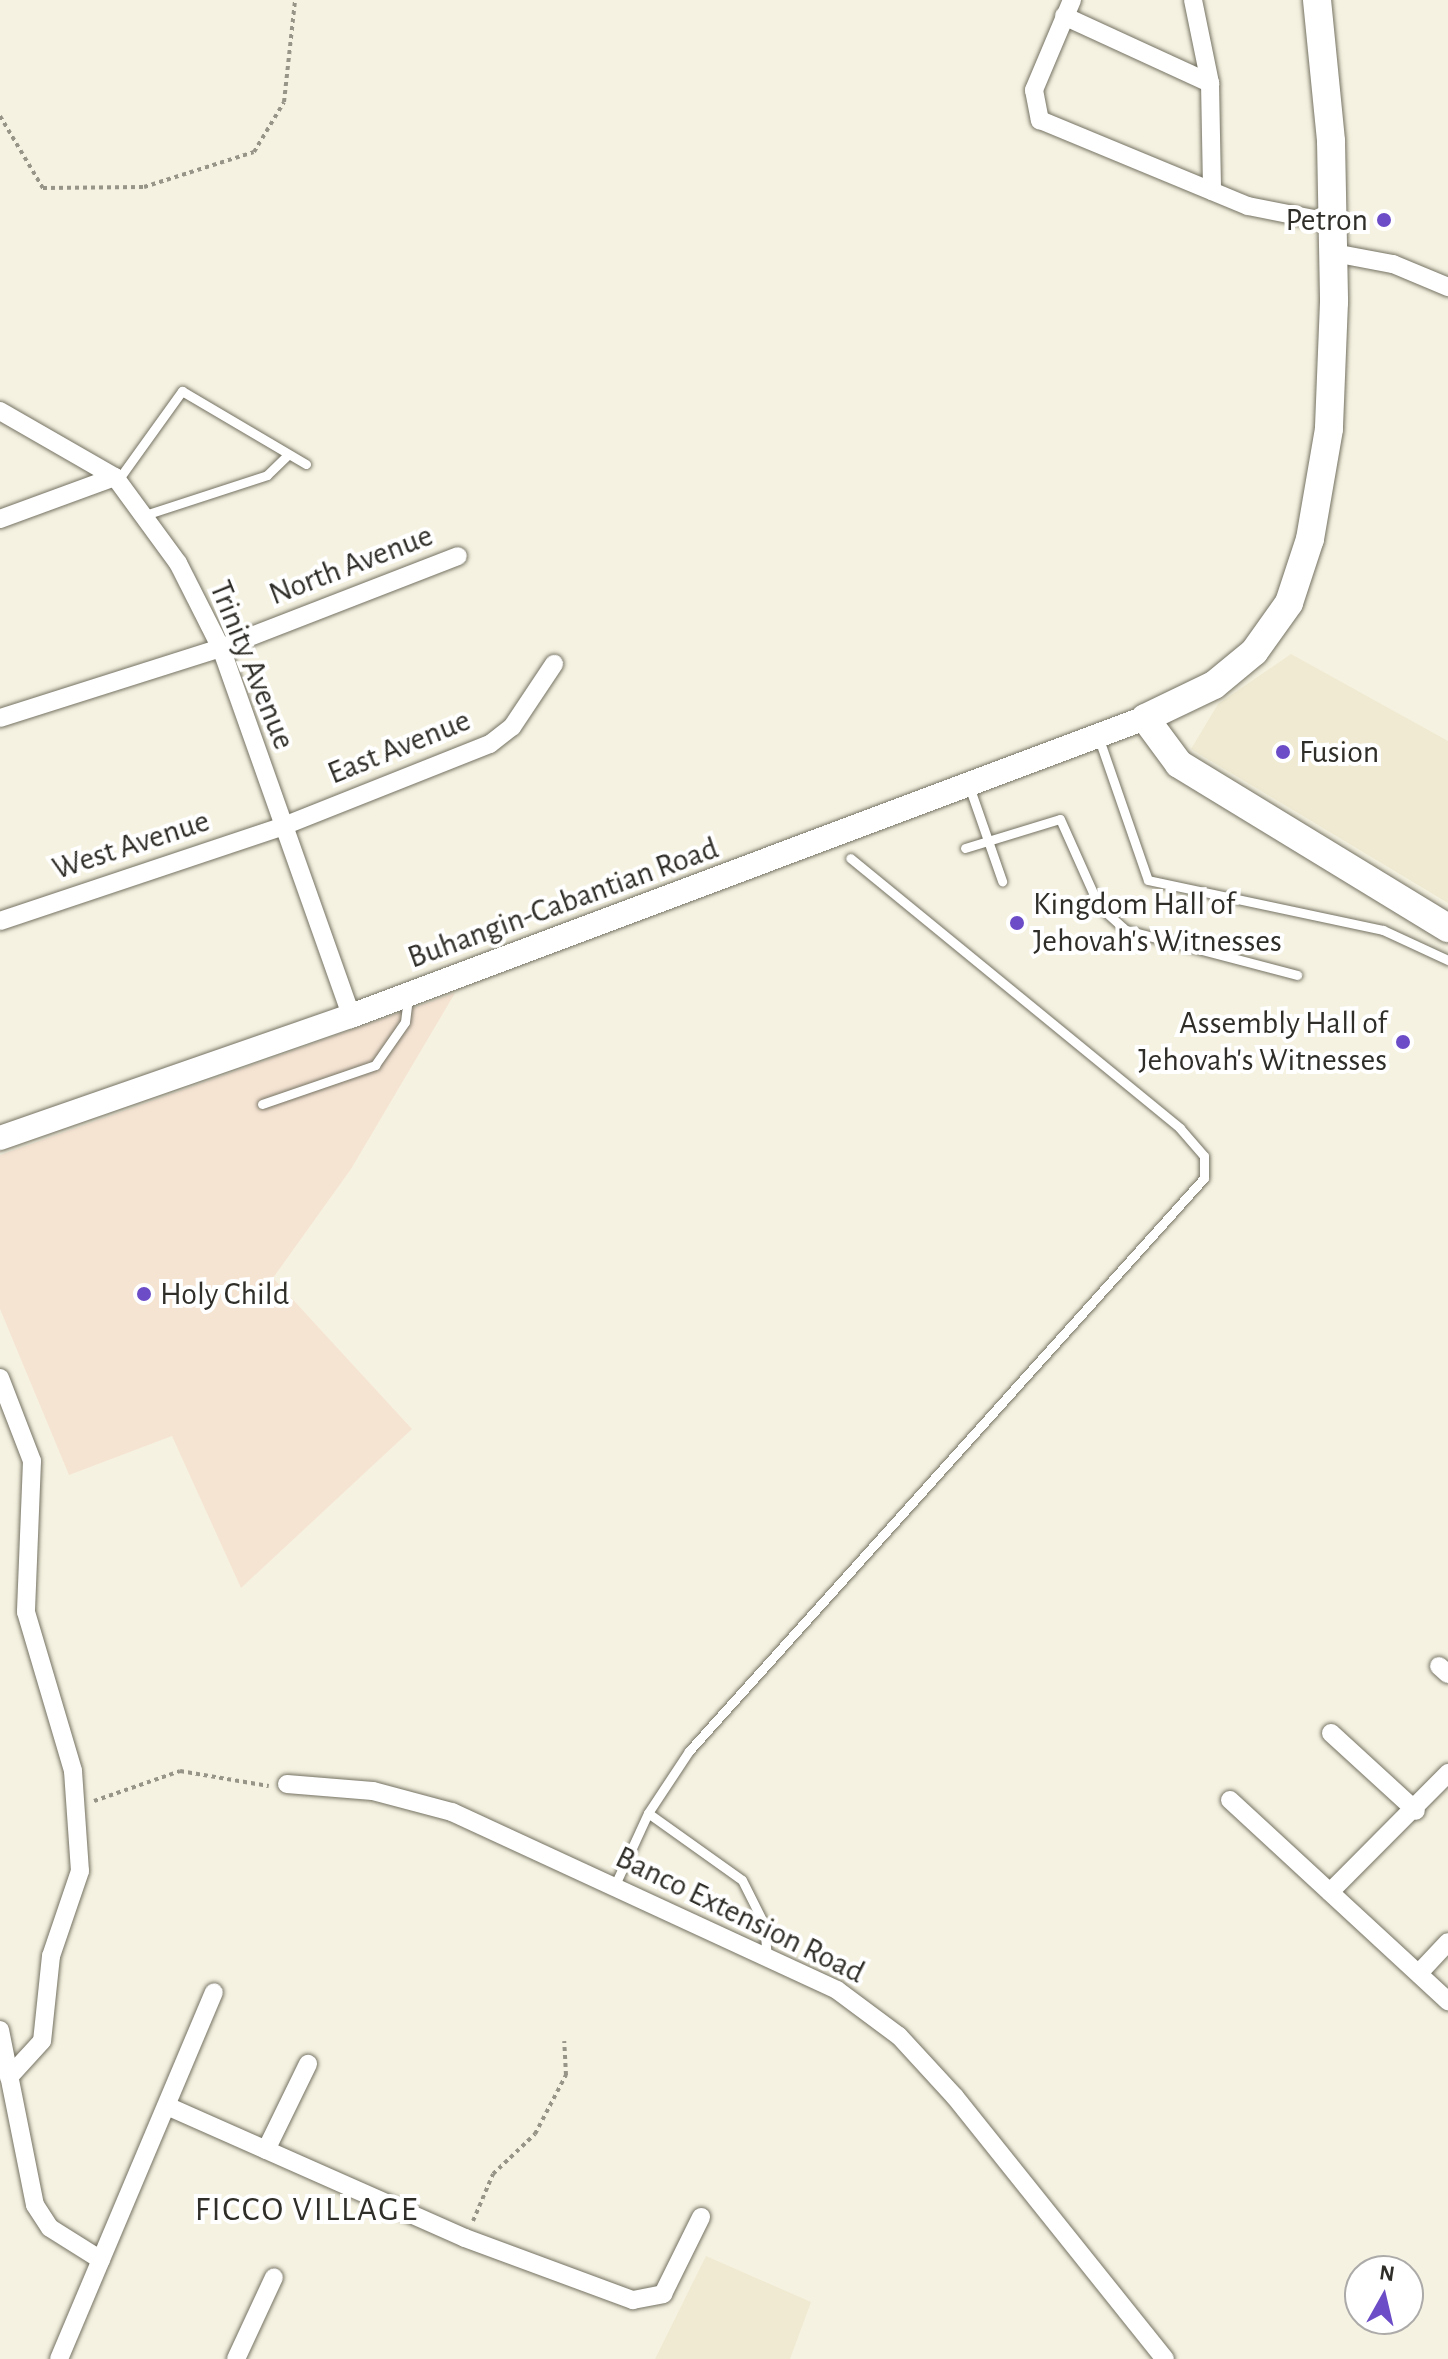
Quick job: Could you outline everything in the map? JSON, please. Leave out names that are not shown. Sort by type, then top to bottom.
[{"type":"main road","points":[[1317,0],[1334,223],[1329,429],[1294,591],[1275,628],[1235,671],[1145,718],[1179,764],[1448,928]]},
{"type":"main road","name":"Buhangin-Cabantian Road","points":[[0,1138],[351,1016],[1145,718]]},
{"type":"street","points":[[1193,0],[1210,83],[1212,191]]},
{"type":"street","points":[[1210,83],[1068,8],[1034,90],[1040,120],[1275,214],[1334,223]]},
{"type":"street","points":[[1334,253],[1393,264],[1448,287]]},
{"type":"street","name":"Trinity Avenue","points":[[0,411],[116,478],[148,514],[221,648],[281,827],[351,1016]]},
{"type":"street","points":[[0,519],[116,478]]},
{"type":"street","name":"North Avenue","points":[[0,718],[221,648],[458,556]]},
{"type":"street","name":"East Avenue","points":[[281,827],[490,744],[512,727],[554,664]]},
{"type":"street","name":"West Avenue","points":[[0,921],[281,827]]},
{"type":"street","points":[[0,1378],[32,1461],[26,1612],[77,1808],[77,1893],[51,1956],[45,2032],[34,2058],[9,2077]]},
{"type":"street","points":[[1331,1733],[1416,1811]]},
{"type":"street","points":[[1330,1892],[1416,1811],[1448,1773]]},
{"type":"street","name":"Banco Extension Road","points":[[287,1784],[419,1801],[767,1957],[866,2010],[924,2062],[1165,2359]]},
{"type":"street","points":[[1230,1800],[1448,2001]]},
{"type":"street","points":[[1419,1973],[1448,1942]]},
{"type":"street","points":[[59,2359],[214,1992]]},
{"type":"street","points":[[0,2030],[35,2205],[50,2228],[101,2260]]},
{"type":"street","points":[[266,2150],[308,2064]]},
{"type":"street","points":[[167,2106],[465,2238],[654,2301],[670,2284],[701,2217]]},
{"type":"street","points":[[236,2359],[274,2277]]},
{"type":"lane","points":[[116,478],[182,391],[306,464]]},
{"type":"lane","points":[[148,514],[267,475],[288,455]]},
{"type":"lane","points":[[1098,735],[1148,880],[1383,930],[1448,960]]},
{"type":"lane","points":[[968,784],[1002,881]]},
{"type":"lane","points":[[965,848],[1060,819],[1099,906],[1126,930],[1297,975]]},
{"type":"lane","points":[[614,1887],[648,1813],[700,1739],[1204,1178],[1204,1156],[1180,1128],[850,858]]},
{"type":"lane","points":[[262,1104],[375,1065],[405,1022],[409,994]]},
{"type":"lane","points":[[648,1813],[742,1880],[764,1924],[767,1957]]},
{"type":"path","points":[[0,116],[43,188],[144,187],[254,152],[284,102],[295,0]]},
{"type":"path","points":[[77,1808],[180,1771],[221,1773],[262,1786],[287,1784]]},
{"type":"path","points":[[465,2238],[493,2174],[535,2134],[566,2075],[564,2041]]},
{"type":"shaded area","points":[[1291,654],[1448,741],[1448,903],[1191,749],[1218,704]]},
{"type":"shaded area","name":"Holy Child","points":[[455,993],[351,1169],[273,1278],[412,1429],[241,1588],[172,1436],[69,1475],[0,1309],[0,1155]]},
{"type":"shaded area","points":[[706,2256],[811,2302],[790,2359],[655,2359]]},
{"type":"place","name":"Petron","points":[[1384,220]]},
{"type":"place","name":"Fusion","points":[[1283,752]]},
{"type":"place","name":"Kingdom Hall of Jehovah's Witnesses","points":[[1017,923]]},
{"type":"place","name":"Assembly Hall of Jehovah's Witnesses","points":[[1403,1042]]},
{"type":"place","name":"Holy Child","points":[[144,1294]]},
{"type":"district","name":"FICCO VILLAGE","points":[[307,2211]]}]
